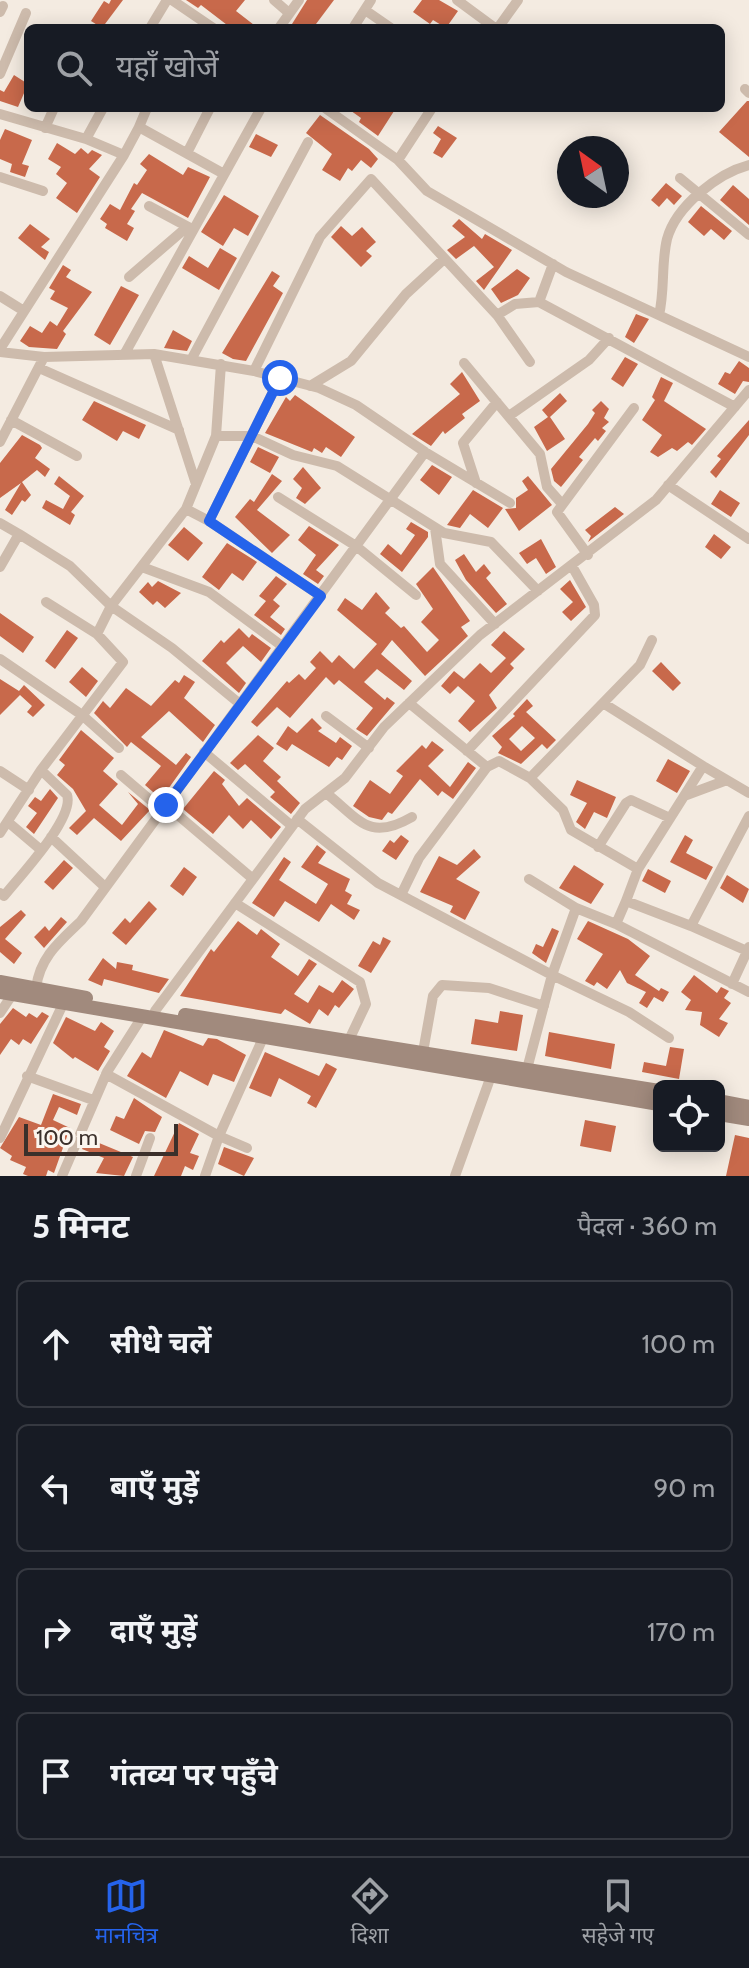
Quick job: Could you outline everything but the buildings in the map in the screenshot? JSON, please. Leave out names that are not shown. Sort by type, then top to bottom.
[{"type":"main road","points":[[0,982],[263,1038],[653,1103]]},
{"type":"main road","points":[[6,994],[349,1040],[653,1090]]},
{"type":"main road","points":[[725,1102],[749,1107]]},
{"type":"main road","points":[[725,1115],[749,1119]]},
{"type":"street","points":[[157,22],[170,0],[207,24]]},
{"type":"street","points":[[274,0],[289,13]]},
{"type":"street","points":[[282,24],[299,0]]},
{"type":"street","points":[[356,24],[371,0]]},
{"type":"street","points":[[457,0],[491,24]]},
{"type":"street","points":[[500,24],[518,0]]},
{"type":"street","points":[[365,10],[385,24]]},
{"type":"street","points":[[0,74],[26,13]]},
{"type":"street","points":[[45,128],[52,112]]},
{"type":"street","points":[[86,139],[101,112]]},
{"type":"street","points":[[145,112],[124,155],[0,350],[42,363],[179,430]]},
{"type":"street","points":[[187,153],[208,112]]},
{"type":"street","points":[[124,355],[190,228],[259,112]]},
{"type":"street","points":[[331,112],[398,160],[427,191],[553,264],[749,357]]},
{"type":"street","points":[[398,160],[429,112]]},
{"type":"street","points":[[0,114],[86,139],[124,155]]},
{"type":"street","points":[[139,127],[224,174]]},
{"type":"street","points":[[191,360],[308,142]]},
{"type":"street","points":[[659,315],[667,238],[674,223],[699,193],[749,164]]},
{"type":"street","points":[[0,177],[43,191]]},
{"type":"street","points":[[680,178],[749,235]]},
{"type":"street","points":[[254,371],[320,237],[371,179],[497,315],[530,362]]},
{"type":"street","points":[[149,206],[190,228]]},
{"type":"street","points":[[129,277],[190,228]]},
{"type":"street","points":[[310,386],[351,361],[406,294],[443,260]]},
{"type":"street","points":[[539,302],[553,264]]},
{"type":"street","points":[[0,296],[24,311]]},
{"type":"street","points":[[62,1176],[106,1074],[295,822],[345,778],[409,703],[495,624],[656,500],[744,400],[539,302],[515,304],[497,315]]},
{"type":"street","points":[[509,416],[589,360],[609,338]]},
{"type":"street","points":[[154,354],[196,484]]},
{"type":"street","points":[[42,363],[154,354],[221,364],[310,386],[356,405],[425,452],[510,503]]},
{"type":"street","points":[[0,442],[42,363]]},
{"type":"street","points":[[464,363],[540,454],[547,487],[562,504]]},
{"type":"street","points":[[97,634],[111,606],[186,509],[216,436],[221,364]]},
{"type":"street","points":[[209,521],[280,378]]},
{"type":"street","points":[[476,483],[463,443],[497,402]]},
{"type":"street","points":[[588,555],[557,512],[634,408]]},
{"type":"street","points":[[11,420],[77,456]]},
{"type":"street","points":[[216,436],[252,436],[308,460],[337,466],[444,533],[491,542],[538,591]]},
{"type":"street","points":[[36,988],[38,970],[47,954],[81,921],[425,452]]},
{"type":"street","points":[[668,485],[749,539]]},
{"type":"street","points":[[278,497],[356,546],[416,595]]},
{"type":"street","points":[[186,509],[321,596]]},
{"type":"street","points":[[0,523],[70,566],[111,606],[240,704]]},
{"type":"street","points":[[435,528],[440,564],[495,624]]},
{"type":"street","points":[[0,567],[19,534]]},
{"type":"street","points":[[467,751],[595,615],[594,605],[572,566]]},
{"type":"street","points":[[142,567],[209,592],[282,646]]},
{"type":"street","points":[[0,833],[41,770],[123,662],[97,634],[46,602]]},
{"type":"street","points":[[530,778],[640,665],[652,640]]},
{"type":"street","points":[[0,659],[82,715],[119,748]]},
{"type":"street","points":[[409,703],[487,767]]},
{"type":"street","points":[[603,703],[749,793]]},
{"type":"street","points":[[326,716],[369,748]]},
{"type":"street","points":[[204,752],[378,883],[629,1012],[669,1038]]},
{"type":"street","points":[[401,895],[419,858],[487,767],[499,761],[530,778],[563,810],[571,830],[638,869]]},
{"type":"street","points":[[616,924],[638,869],[703,766]]},
{"type":"street","points":[[0,893],[4,896],[51,837],[69,802],[41,770]]},
{"type":"street","points":[[0,771],[29,790]]},
{"type":"street","points":[[121,775],[253,879]]},
{"type":"street","points":[[684,796],[727,780]]},
{"type":"street","points":[[326,793],[374,828],[392,828],[412,817]]},
{"type":"street","points":[[598,847],[631,800],[670,818]]},
{"type":"street","points":[[691,926],[749,816]]},
{"type":"street","points":[[8,822],[41,850]]},
{"type":"street","points":[[51,837],[105,887]]},
{"type":"street","points":[[529,879],[576,908],[616,924],[749,992]]},
{"type":"street","points":[[626,901],[748,949],[732,984]]},
{"type":"street","points":[[235,903],[360,982],[366,1004],[349,1040]]},
{"type":"street","points":[[527,1069],[552,975],[576,908]]},
{"type":"street","points":[[423,1052],[433,996],[442,985],[489,988],[544,1006]]},
{"type":"street","points":[[0,1013],[6,994]]},
{"type":"street","points":[[0,1138],[63,1004]]},
{"type":"street","points":[[205,1176],[219,1136],[263,1038]]},
{"type":"street","points":[[106,1074],[247,1148]]},
{"type":"street","points":[[27,1076],[93,1100]]},
{"type":"street","points":[[455,1176],[491,1076]]},
{"type":"street","points":[[136,1176],[150,1138]]},
{"type":"route","points":[[166,805],[321,596],[209,521],[280,378]]}]
